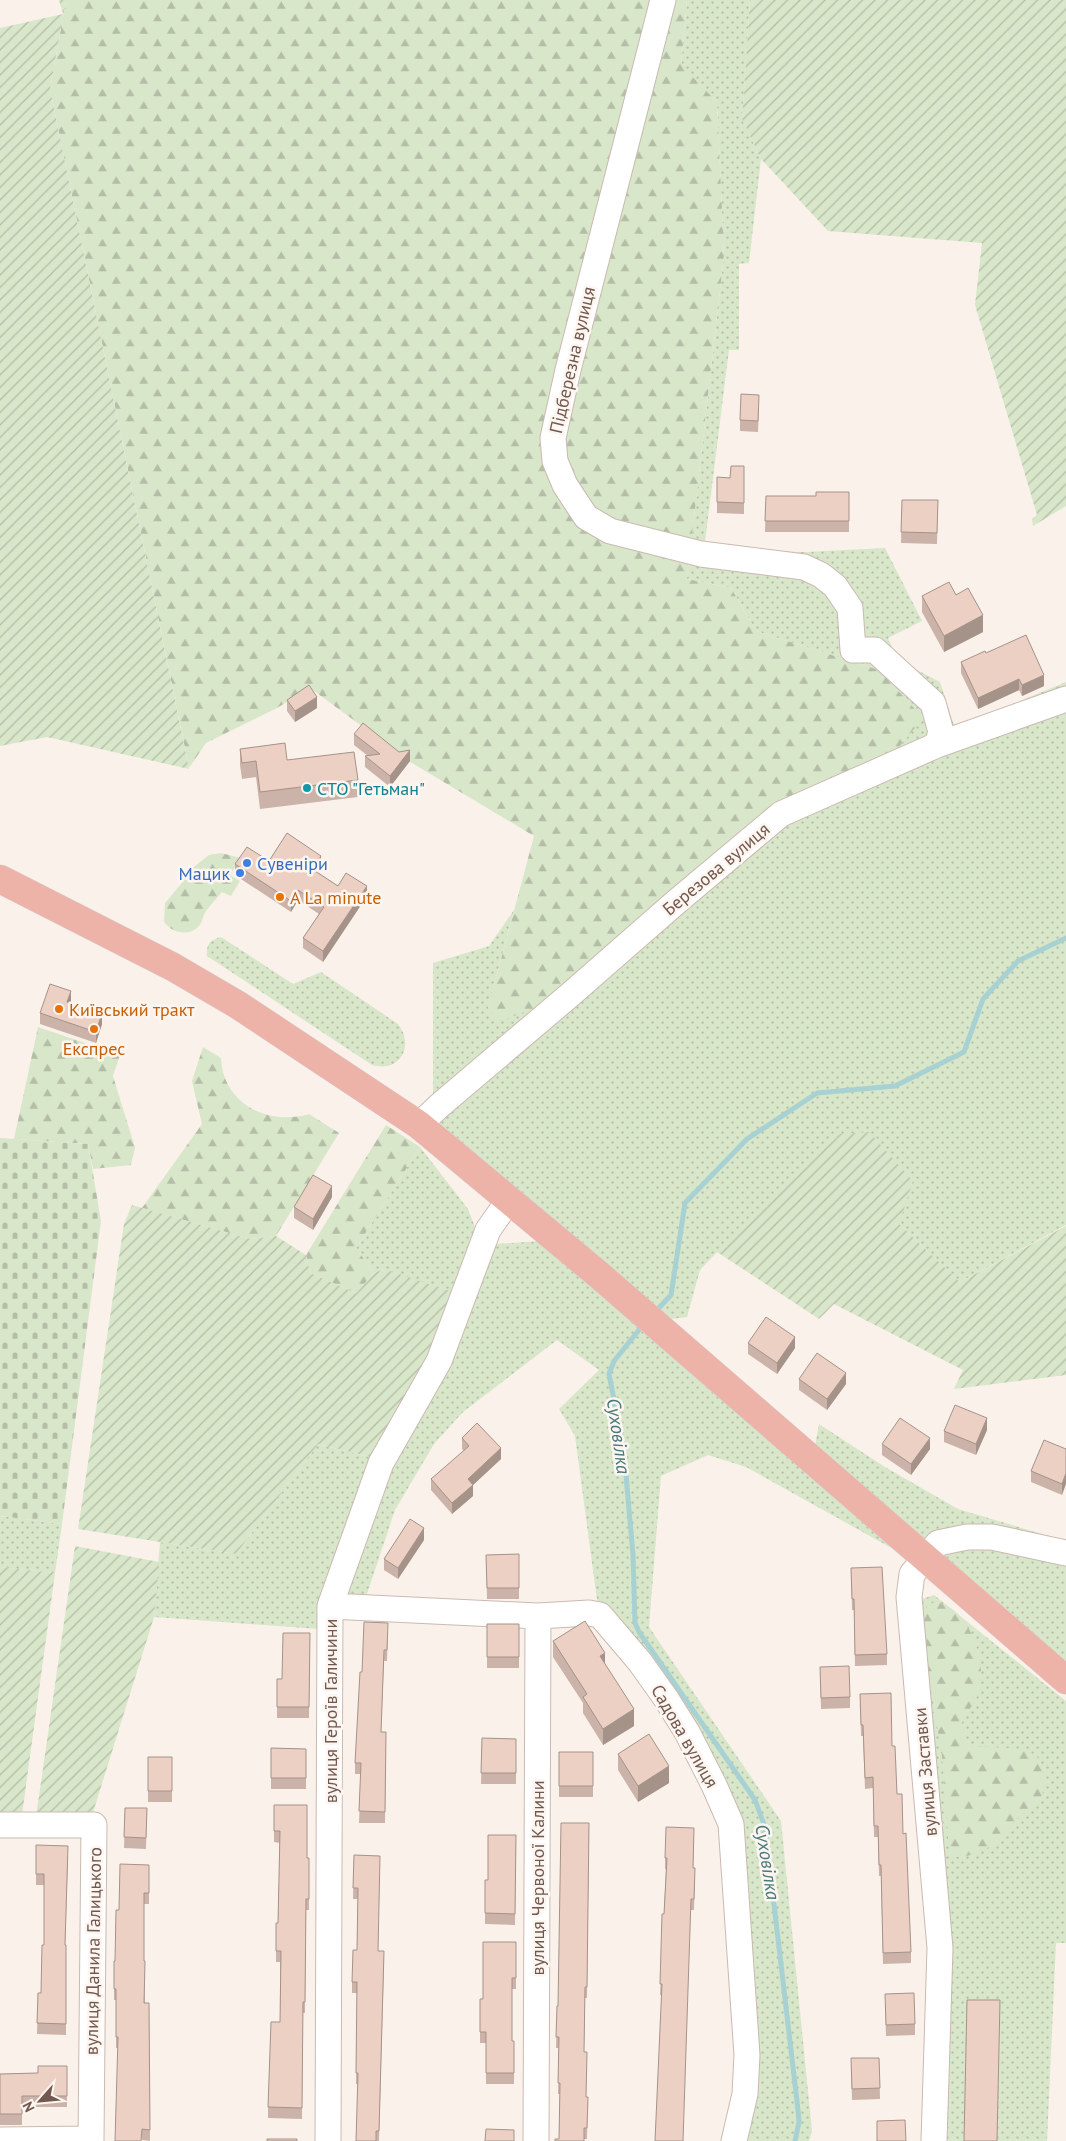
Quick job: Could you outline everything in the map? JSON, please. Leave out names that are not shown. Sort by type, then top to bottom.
[{"type":"highway","points":[[0,879],[173,967],[238,1005],[419,1125],[599,1275],[1066,1680]]},
{"type":"street","name":"Підберезна вулиця","points":[[663,0],[568,370],[553,438],[555,461],[565,485],[586,517],[610,530],[701,554],[804,567],[828,580],[836,586],[850,608],[853,650],[874,650],[933,704],[941,732],[937,745]]},
{"type":"street","name":"Березова вулиця","points":[[419,1125],[675,903],[781,814],[937,745],[1066,699]]},
{"type":"street","name":"вулиця Героїв Галичини","points":[[328,2141],[330,1606],[381,1463],[439,1361],[488,1230],[509,1200]]},
{"type":"street","name":"вулиця Заставки","points":[[934,2141],[940,1948],[909,1596],[912,1574],[938,1543],[967,1537],[992,1536],[1066,1553]]},
{"type":"street","name":"Садова вулиця","points":[[330,1606],[538,1616],[589,1613],[600,1615],[626,1643],[668,1700],[700,1757],[725,1808],[730,1824],[747,2055],[745,2094],[734,2141]]},
{"type":"street","name":"вулиця Червоної Калини","points":[[536,2141],[538,1616]]},
{"type":"street","name":"вулиця Данила Галицького","points":[[0,1825],[94,1825],[91,2140]]},
{"type":"street","points":[[0,2140],[91,2140]]},
{"type":"green space","points":[[59,0],[66,0],[50,89],[189,769],[47,737],[0,746],[0,28],[63,14]]},
{"type":"green space","points":[[66,0],[687,0],[681,65],[717,102],[724,255],[687,579],[731,588],[756,631],[879,670],[923,718],[899,747],[766,816],[572,994],[498,1022],[488,1008],[534,836],[412,763],[310,688],[277,708],[206,743],[189,768],[50,89]]},
{"type":"green space","points":[[687,0],[750,0],[742,119],[761,159],[749,263],[739,264],[739,350],[729,350],[704,550],[806,552],[885,548],[922,621],[888,638],[898,660],[940,682],[957,734],[1022,708],[1020,701],[1066,682],[1066,1225],[960,1282],[899,1224],[717,1252],[700,1270],[687,1317],[671,1319],[495,1173],[433,1117],[433,963],[489,946],[514,910],[488,1008],[879,670],[756,631],[731,588],[687,579],[724,255],[717,102],[681,66]]},
{"type":"green space","points":[[750,0],[1066,0],[1066,506],[1033,526],[1032,519],[1037,515],[975,305],[982,243],[828,231],[761,159],[742,119]]},
{"type":"green space","points":[[221,853],[241,858],[230,875],[240,881],[231,896],[222,892],[206,911],[199,926],[190,932],[171,929],[164,922],[165,903],[191,869],[209,855]]},
{"type":"green space","points":[[221,937],[293,984],[321,972],[398,1024],[403,1032],[405,1041],[405,1049],[402,1056],[390,1065],[372,1065],[207,956],[207,948],[210,943]]},
{"type":"green space","points":[[38,1027],[120,1055],[113,1076],[135,1148],[131,1165],[93,1169],[88,1144],[14,1139]]},
{"type":"green space","points":[[203,1047],[221,1058],[224,1074],[230,1088],[250,1108],[278,1117],[294,1117],[309,1114],[339,1133],[276,1236],[250,1239],[142,1208],[202,1124],[192,1081]]},
{"type":"green space","points":[[386,1125],[420,1147],[356,1248],[374,1273],[356,1293],[310,1273],[306,1255]]},
{"type":"green space","points":[[869,1132],[913,1181],[899,1224],[960,1282],[1066,1226],[1066,1375],[954,1389],[963,1370],[834,1304],[819,1319],[717,1252],[840,1134]]},
{"type":"green space","points":[[0,1138],[88,1144],[101,1221],[62,1524],[0,1516]]},
{"type":"green space","points":[[420,1147],[468,1209],[482,1245],[540,1241],[895,1550],[746,1467],[708,1455],[661,1476],[649,1627],[781,1821],[812,2131],[809,2141],[748,2141],[756,2097],[742,1825],[614,1617],[597,1600],[575,1436],[559,1409],[599,1370],[557,1340],[463,1412],[434,1444],[395,1510],[363,1606],[318,1629],[154,1617],[160,1542],[236,1554],[318,1444],[378,1459],[384,1269],[374,1273],[356,1248]]},
{"type":"green space","points":[[132,1205],[250,1239],[276,1236],[306,1255],[310,1273],[356,1293],[374,1273],[384,1269],[462,1295],[379,1459],[318,1444],[236,1554],[78,1529],[124,1224]]},
{"type":"green space","points":[[819,1424],[885,1467],[958,1509],[1066,1541],[1066,1661],[815,1446]]},
{"type":"green space","points":[[0,1516],[62,1524],[55,1573],[0,1567]]},
{"type":"green space","points":[[75,1546],[159,1562],[154,1617],[91,1819],[36,1817]]},
{"type":"green space","points":[[0,1567],[55,1573],[22,1815],[0,1816]]},
{"type":"green space","points":[[934,1595],[1066,1701],[1066,1943],[1056,1943],[1047,2141],[934,2141],[916,1601]]},
{"type":"green space","points":[[935,1602],[947,1606],[957,1613],[972,1635],[977,1648],[981,1675],[980,1687],[977,1697],[961,1725],[967,1742],[975,1746],[1022,1749],[1036,1755],[1042,1767],[1045,1785],[1039,1799],[1016,1820],[1007,1834],[1000,1840],[972,1855],[958,1857],[952,1856],[949,1850],[942,1756],[930,1683],[912,1629],[929,1604]]},
{"type":"building","points":[[741,394],[759,395],[758,421],[740,420]]},
{"type":"building","points":[[731,466],[744,466],[744,503],[717,502],[717,477],[730,478]]},
{"type":"building","points":[[816,492],[849,492],[849,521],[765,521],[766,496],[816,496]]},
{"type":"building","points":[[902,500],[938,500],[937,533],[901,532]]},
{"type":"building","points":[[949,582],[956,595],[968,588],[983,615],[944,636],[922,596]]},
{"type":"building","points":[[1026,635],[1044,675],[1022,685],[1019,679],[978,698],[961,662]]},
{"type":"building","points":[[309,685],[317,697],[295,711],[287,700]]},
{"type":"building","points":[[363,723],[399,752],[410,750],[390,776],[365,756],[380,754],[354,734]]},
{"type":"building","points":[[285,743],[287,760],[354,752],[358,780],[260,792],[256,761],[242,763],[240,749]]},
{"type":"building","points":[[287,833],[321,856],[312,869],[338,886],[346,873],[367,886],[323,951],[303,938],[324,907],[298,890],[291,901],[235,864],[247,847],[269,861]]},
{"type":"building","points":[[50,984],[71,991],[67,1002],[102,1013],[96,1032],[40,1013]]},
{"type":"building","points":[[313,1175],[332,1186],[313,1219],[294,1207]]},
{"type":"building","points":[[766,1317],[795,1337],[777,1363],[748,1343]]},
{"type":"building","points":[[817,1353],[846,1373],[827,1399],[799,1379]]},
{"type":"building","points":[[955,1405],[987,1418],[976,1444],[944,1431]]},
{"type":"building","points":[[900,1418],[930,1438],[911,1464],[882,1444]]},
{"type":"building","points":[[477,1423],[501,1448],[468,1479],[473,1485],[452,1503],[431,1479],[469,1446],[462,1438]]},
{"type":"building","points":[[1044,1440],[1066,1449],[1066,1473],[1062,1484],[1031,1471]]},
{"type":"building","points":[[410,1519],[424,1528],[398,1568],[384,1559]]},
{"type":"building","points":[[519,1554],[519,1588],[487,1588],[486,1555]]},
{"type":"building","points":[[882,1567],[887,1654],[855,1655],[854,1599],[852,1599],[851,1568]]},
{"type":"building","points":[[585,1621],[605,1653],[600,1656],[634,1709],[603,1729],[583,1697],[587,1694],[553,1641]]},
{"type":"building","points":[[364,1622],[388,1623],[387,1650],[384,1650],[381,1732],[386,1732],[385,1812],[359,1811],[361,1763],[355,1763]]},
{"type":"building","points":[[487,1624],[519,1624],[519,1657],[487,1657]]},
{"type":"building","points":[[283,1633],[310,1633],[309,1707],[277,1707],[277,1679],[282,1679]]},
{"type":"building","points":[[849,1666],[850,1697],[821,1698],[820,1667]]},
{"type":"building","points":[[891,1693],[892,1746],[895,1746],[897,1794],[902,1794],[903,1834],[906,1833],[911,1952],[883,1953],[878,1826],[874,1826],[873,1777],[865,1778],[860,1694]]},
{"type":"building","points":[[649,1734],[669,1766],[638,1786],[618,1754]]},
{"type":"building","points":[[482,1738],[516,1739],[516,1773],[481,1773]]},
{"type":"building","points":[[271,1748],[306,1749],[306,1778],[271,1778]]},
{"type":"building","points":[[559,1752],[593,1752],[593,1786],[559,1786]]},
{"type":"building","points":[[148,1757],[172,1757],[172,1791],[148,1791]]},
{"type":"building","points":[[274,1805],[307,1805],[309,1899],[306,1899],[302,2108],[268,2107],[271,2022],[280,2022],[281,1951],[276,1951],[276,1923],[278,1923],[280,1831],[274,1831]]},
{"type":"building","points":[[125,1808],[147,1808],[146,1838],[124,1837]]},
{"type":"building","points":[[561,1823],[589,1823],[587,1987],[585,1987],[584,2052],[587,2052],[586,2097],[588,2097],[587,2128],[584,2128],[584,2141],[555,2141],[555,2139],[559,2139],[559,2037],[556,2037]]},
{"type":"building","points":[[666,1827],[694,1828],[694,1899],[691,1899],[683,2141],[655,2141],[662,1984],[660,1984],[662,1914],[664,1914],[667,1858],[665,1858]]},
{"type":"building","points":[[488,1835],[516,1835],[515,1914],[485,1913],[485,1880],[488,1880]]},
{"type":"building","points":[[36,1845],[68,1846],[65,1945],[66,2024],[37,2023],[38,1993],[41,1993],[42,1945],[44,1945],[44,1874],[36,1874]]},
{"type":"building","points":[[354,1855],[380,1856],[378,1951],[384,1951],[379,2131],[376,2131],[376,2141],[356,2141],[358,2073],[356,2073],[357,1982],[352,1982],[353,1950],[357,1950],[358,1888],[353,1888]]},
{"type":"building","points":[[120,1864],[149,1865],[149,1893],[144,1893],[144,2003],[149,2003],[150,2130],[142,2129],[141,2141],[115,2141],[118,2037],[116,2037],[114,1961],[116,1910],[119,1910]]},
{"type":"building","points":[[483,1942],[516,1942],[516,1978],[512,1978],[514,2073],[486,2073],[486,2032],[480,2032],[480,1999],[483,1999]]},
{"type":"building","points":[[914,1993],[915,2024],[886,2025],[885,1994]]},
{"type":"building","points":[[967,2000],[1000,2000],[997,2141],[964,2141]]},
{"type":"building","points":[[851,2058],[879,2058],[880,2088],[852,2089]]},
{"type":"building","points":[[38,2066],[67,2066],[67,2096],[22,2096],[22,2114],[0,2114],[0,2074],[38,2073]]},
{"type":"building","points":[[905,2120],[906,2141],[877,2141],[877,2121]]},
{"type":"building","points":[[486,2129],[514,2130],[514,2141],[485,2141]]},
{"type":"building","points":[[267,2139],[297,2139],[297,2141],[267,2141]]},
{"type":"waterway","name":"Суховілка","points":[[654,1313],[671,1295],[685,1203],[747,1139],[817,1093],[895,1086],[964,1052],[983,999],[1018,961],[1066,938]]},
{"type":"waterway","name":"Суховілка","points":[[643,1325],[614,1361],[609,1374],[624,1452],[633,1555],[635,1623],[639,1632],[755,1800],[765,1827],[798,2110],[799,2122],[795,2141]]},
{"type":"place","name":"СТО \"Гетьман\"","points":[[307,788]]},
{"type":"place","name":"Сувеніри","points":[[247,863]]},
{"type":"place","name":"Мацик","points":[[240,873]]},
{"type":"place","name":"A La minute","points":[[280,897]]},
{"type":"place","name":"Київський тракт","points":[[59,1009]]},
{"type":"place","name":"Експрес","points":[[94,1029]]}]
